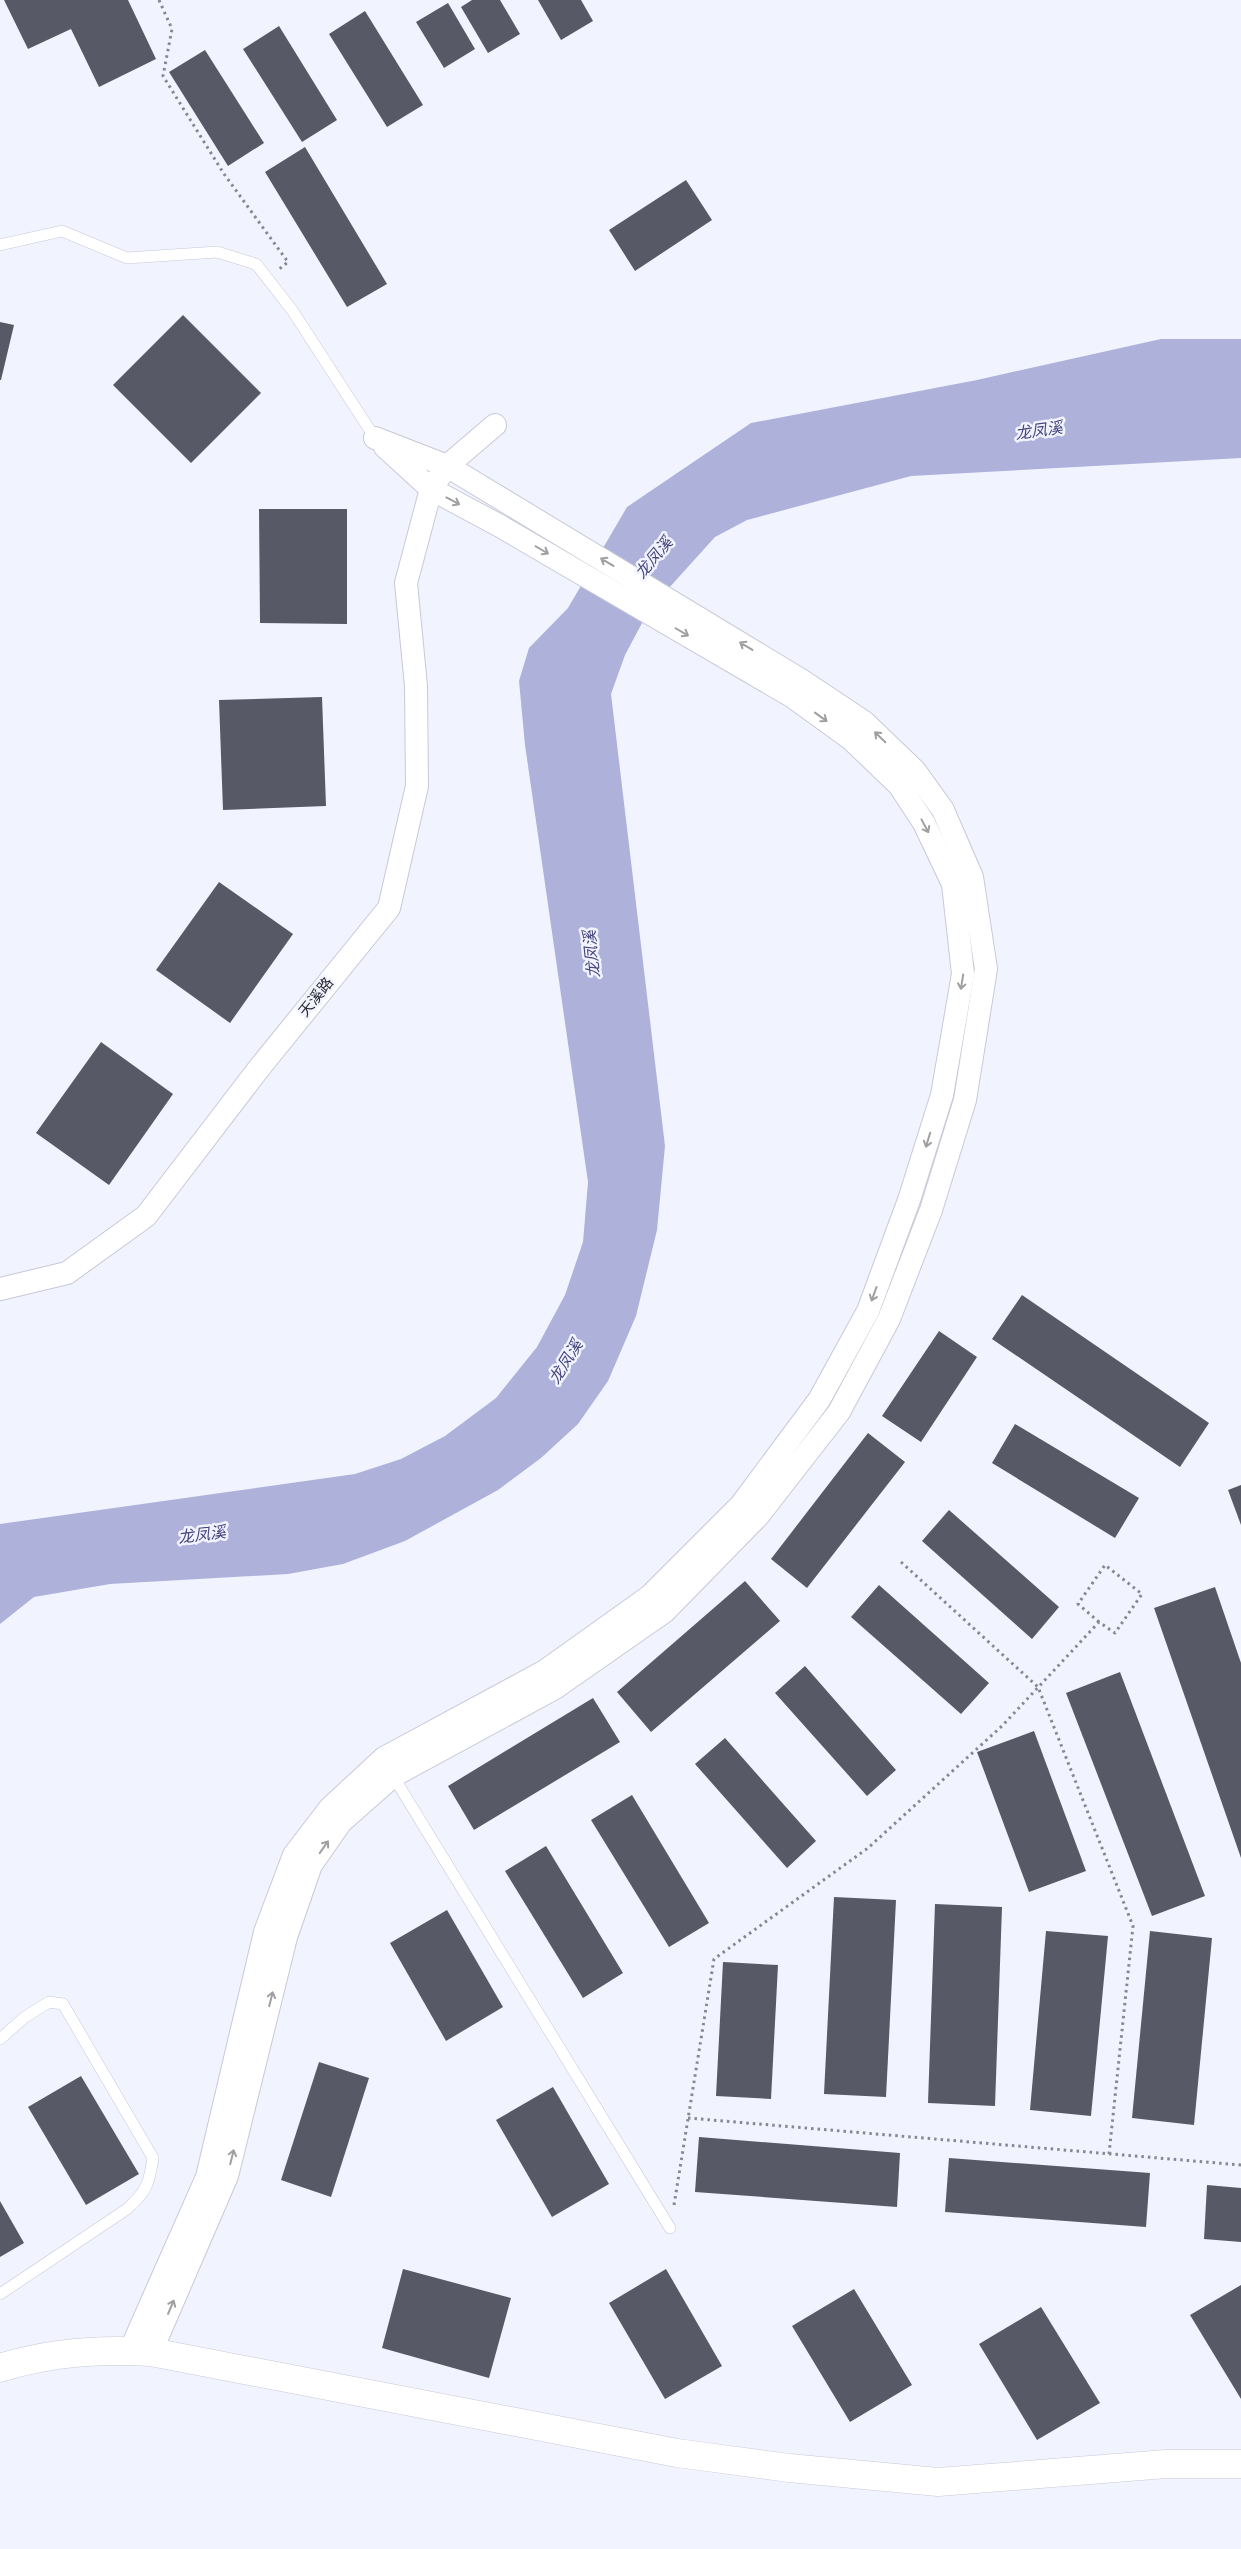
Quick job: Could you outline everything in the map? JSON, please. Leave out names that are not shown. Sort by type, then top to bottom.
[{"type":"street","points":[[431,489],[447,466],[495,425]]},
{"type":"street","points":[[141,2351],[207,2177],[265,1932],[294,1855],[330,1808],[384,1758],[545,1671],[650,1596],[741,1505],[819,1400],[868,1311],[909,1200],[942,1095],[964,974],[953,884],[924,823],[907,778],[864,722],[801,680],[447,466],[375,438]]},
{"type":"street","points":[[141,2351],[227,2176],[286,1937],[311,1865],[341,1822],[393,1776],[555,1688],[664,1612],[758,1516],[839,1412],[889,1319],[930,1210],[965,1100],[986,969],[972,877],[942,810],[907,778],[793,697],[500,526],[431,489],[375,438]]},
{"type":"street","name":"天溪路","points":[[0,1289],[68,1273],[146,1216],[260,1067],[389,908],[417,786],[416,686],[406,583],[431,489]]},
{"type":"street","points":[[0,2368],[31,2358],[141,2351],[677,2453],[789,2468],[938,2482],[1166,2464],[1241,2464]]},
{"type":"lane","points":[[0,245],[62,231],[127,258],[217,252],[256,264],[292,310],[375,438]]},
{"type":"lane","points":[[398,1751],[393,1776],[670,2228]]},
{"type":"lane","points":[[369,1772],[393,1776]]},
{"type":"lane","points":[[0,2039],[25,2017],[49,2002],[63,2004],[153,2158],[150,2178],[143,2194],[127,2209],[0,2294]]},
{"type":"path","points":[[160,0],[172,29],[163,76],[224,174],[288,262],[267,278]]},
{"type":"path","points":[[901,1562],[1038,1687],[1133,1926],[1109,2154]]},
{"type":"path","points":[[1106,1565],[1142,1594],[1115,1633],[1099,1622],[1078,1604],[1106,1565]]},
{"type":"path","points":[[670,2228],[714,1959],[868,1848],[1002,1726],[1099,1622]]},
{"type":"path","points":[[688,2118],[1241,2165]]},
{"type":"water","name":"龙凤溪","points":[[1161,339],[1241,339],[1241,458],[911,476],[747,520],[715,537],[649,610],[625,655],[611,694],[665,1146],[657,1230],[636,1316],[608,1381],[578,1424],[541,1458],[498,1490],[405,1541],[343,1564],[288,1574],[110,1584],[34,1597],[0,1624],[0,1524],[355,1474],[401,1459],[445,1436],[496,1398],[537,1347],[565,1295],[583,1242],[588,1182],[525,745],[519,681],[529,648],[568,608],[627,507],[751,423],[977,380]]},
{"type":"building","points":[[4,0],[128,0],[156,59],[99,87],[71,29],[28,49]]},
{"type":"building","points":[[472,0],[500,0],[520,34],[488,53],[461,7]]},
{"type":"building","points":[[538,0],[581,0],[593,21],[561,40]]},
{"type":"building","points":[[448,3],[475,49],[444,68],[416,22]]},
{"type":"building","points":[[365,11],[423,105],[387,127],[329,34]]},
{"type":"building","points":[[279,26],[337,120],[302,142],[243,49]]},
{"type":"building","points":[[205,50],[264,143],[228,166],[169,72]]},
{"type":"building","points":[[305,147],[387,284],[347,307],[265,172]]},
{"type":"building","points":[[686,180],[712,220],[635,271],[609,230]]},
{"type":"building","points":[[183,315],[261,393],[191,463],[113,385]]},
{"type":"building","points":[[0,322],[14,325],[1,380],[0,380]]},
{"type":"building","points":[[259,509],[347,509],[347,624],[260,623]]},
{"type":"building","points":[[322,697],[326,806],[223,810],[219,700]]},
{"type":"building","points":[[219,882],[293,934],[230,1023],[156,970]]},
{"type":"building","points":[[101,1042],[173,1094],[109,1185],[36,1133]]},
{"type":"building","points":[[1022,1295],[1209,1423],[1180,1467],[992,1339]]},
{"type":"building","points":[[939,1331],[977,1357],[921,1442],[882,1416]]},
{"type":"building","points":[[1015,1424],[1139,1498],[1115,1538],[992,1463]]},
{"type":"building","points":[[868,1433],[905,1462],[807,1588],[771,1559]]},
{"type":"building","points":[[1241,1485],[1241,1525],[1228,1490]]},
{"type":"building","points":[[949,1510],[1059,1607],[1032,1639],[922,1541]]},
{"type":"building","points":[[745,1581],[780,1621],[651,1732],[617,1692]]},
{"type":"building","points":[[879,1585],[989,1683],[961,1714],[851,1617]]},
{"type":"building","points":[[1215,1587],[1241,1663],[1241,1858],[1154,1608]]},
{"type":"building","points":[[805,1666],[896,1770],[867,1796],[775,1693]]},
{"type":"building","points":[[1120,1672],[1205,1896],[1152,1916],[1066,1693]]},
{"type":"building","points":[[593,1698],[620,1742],[474,1830],[448,1786]]},
{"type":"building","points":[[1034,1731],[1086,1871],[1029,1892],[977,1752]]},
{"type":"building","points":[[725,1738],[816,1841],[787,1868],[695,1764]]},
{"type":"building","points":[[632,1795],[709,1923],[669,1947],[591,1820]]},
{"type":"building","points":[[546,1846],[623,1973],[583,1998],[505,1871]]},
{"type":"building","points":[[834,1897],[896,1900],[886,2097],[824,2094]]},
{"type":"building","points":[[935,1904],[1002,1907],[995,2106],[928,2103]]},
{"type":"building","points":[[447,1910],[503,2007],[446,2041],[390,1943]]},
{"type":"building","points":[[1046,1931],[1108,1936],[1091,2116],[1030,2110]]},
{"type":"building","points":[[1150,1931],[1212,1938],[1194,2125],[1132,2118]]},
{"type":"building","points":[[723,1962],[778,1965],[771,2099],[716,2096]]},
{"type":"building","points":[[319,2062],[369,2078],[331,2197],[281,2180]]},
{"type":"building","points":[[81,2076],[139,2174],[86,2205],[28,2107]]},
{"type":"building","points":[[553,2087],[609,2184],[552,2217],[496,2120]]},
{"type":"building","points":[[699,2137],[900,2153],[897,2207],[695,2192]]},
{"type":"building","points":[[949,2158],[1150,2173],[1146,2227],[945,2212]]},
{"type":"building","points":[[1207,2185],[1241,2188],[1241,2242],[1204,2239]]},
{"type":"building","points":[[0,2201],[24,2243],[0,2257]]},
{"type":"building","points":[[403,2269],[511,2298],[489,2378],[382,2348]]},
{"type":"building","points":[[666,2269],[722,2366],[665,2399],[609,2303]]},
{"type":"building","points":[[1241,2285],[1241,2399],[1190,2315]]},
{"type":"building","points":[[854,2289],[912,2385],[850,2422],[792,2326]]},
{"type":"building","points":[[1041,2307],[1100,2403],[1037,2440],[979,2344]]}]
